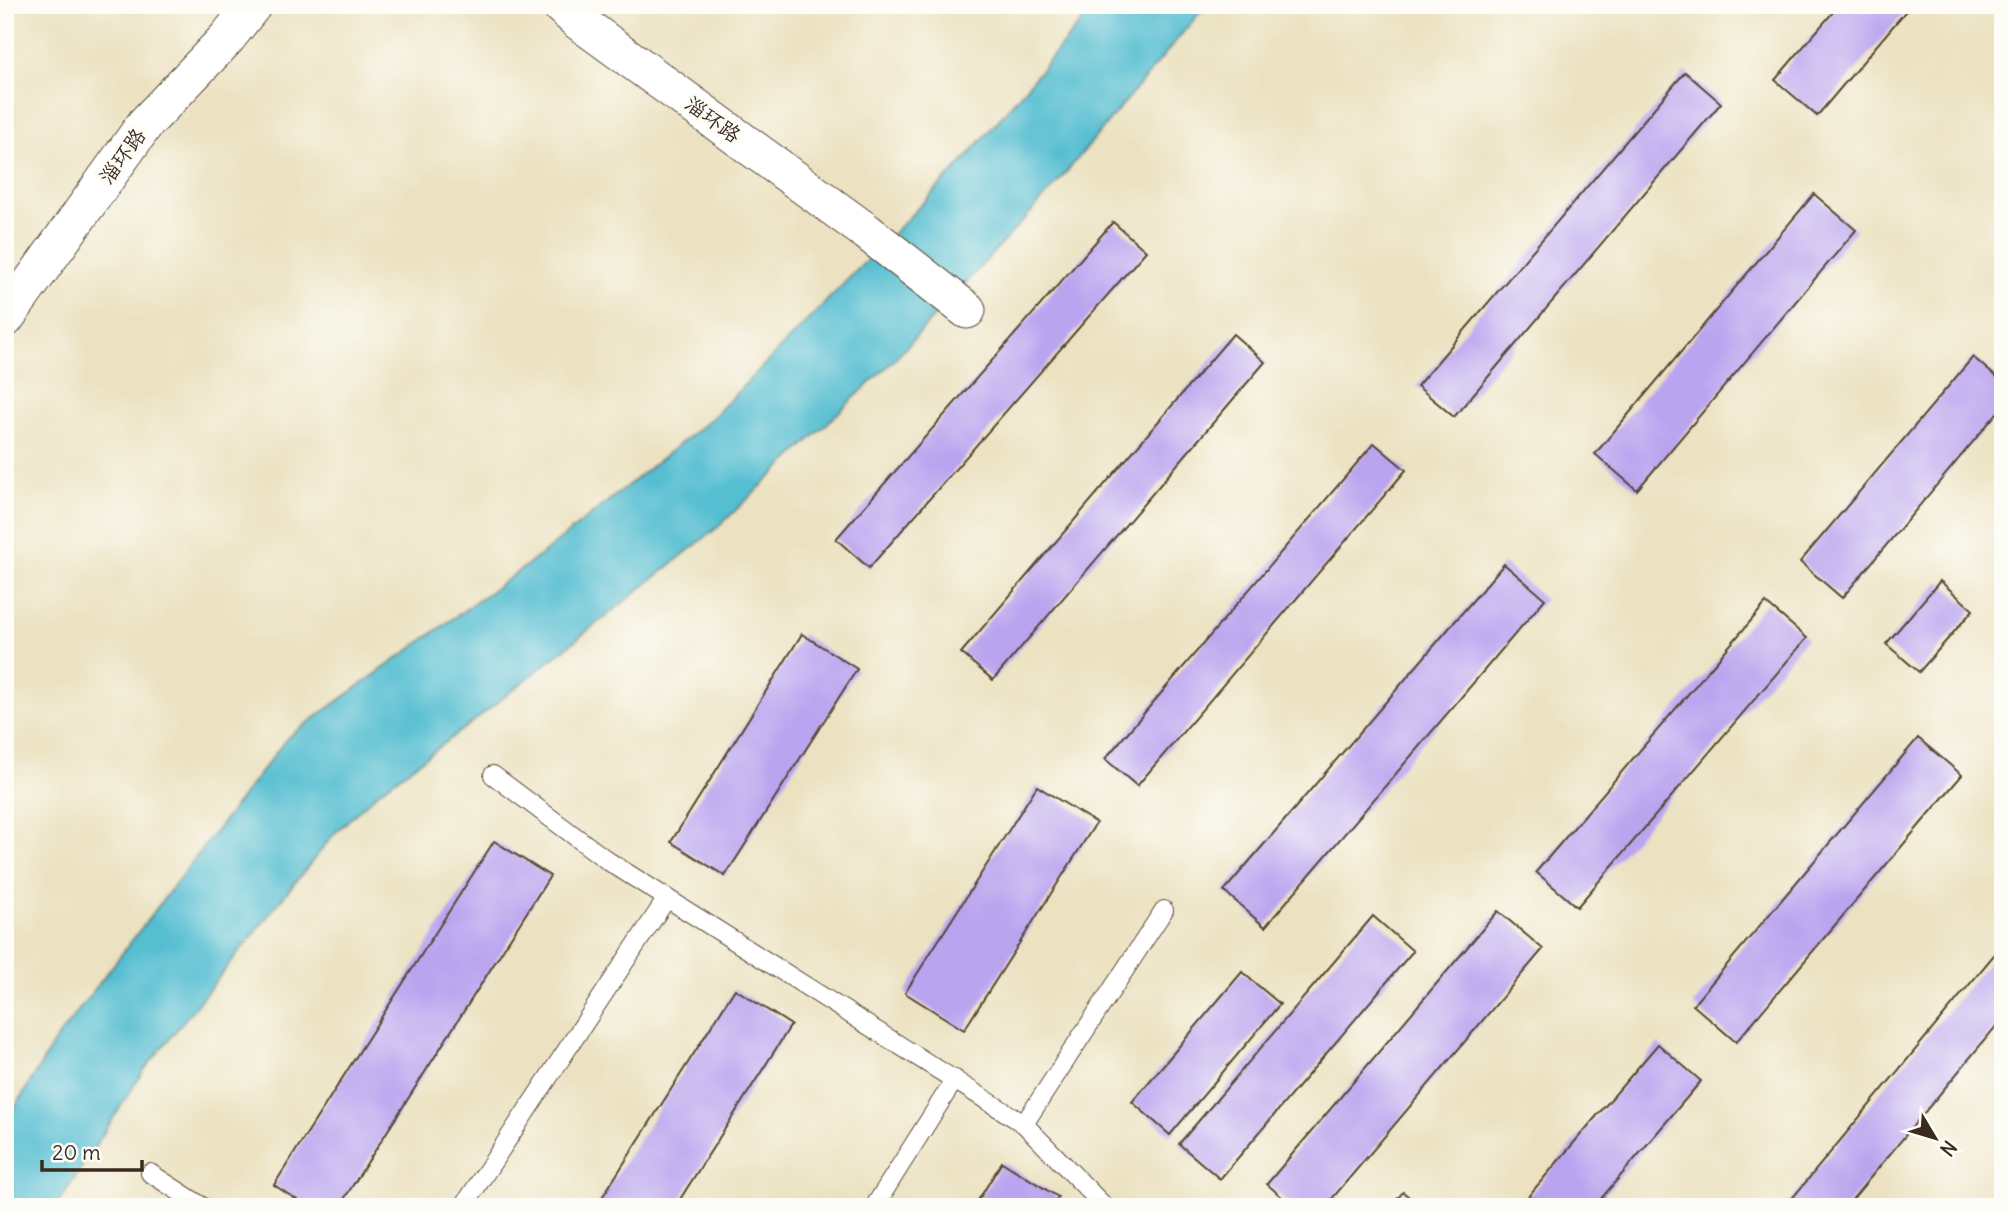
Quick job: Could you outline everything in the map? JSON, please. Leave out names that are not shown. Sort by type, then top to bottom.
[{"type":"street","name":"淄环路","points":[[5,319],[145,124],[227,38],[253,5]]},
{"type":"street","name":"淄环路","points":[[560,5],[578,21],[867,232],[967,310]]},
{"type":"lane","points":[[493,775],[608,861],[1024,1124],[1105,1207]]},
{"type":"lane","points":[[463,1207],[667,898]]},
{"type":"lane","points":[[1024,1124],[1164,910]]},
{"type":"lane","points":[[874,1207],[955,1079]]},
{"type":"lane","points":[[150,1173],[203,1207]]},
{"type":"water","points":[[1096,5],[1206,5],[1053,188],[897,357],[718,527],[474,721],[377,793],[334,834],[144,1070],[56,1207],[5,1207],[5,1124],[55,1041],[287,738],[541,555],[712,418],[963,162]]},
{"type":"building","points":[[1839,5],[1911,5],[1817,116],[1775,80]]},
{"type":"building","points":[[1685,72],[1721,103],[1454,417],[1417,386]]},
{"type":"building","points":[[1814,194],[1856,230],[1637,490],[1595,454]]},
{"type":"building","points":[[1113,222],[1146,251],[869,568],[836,539]]},
{"type":"building","points":[[1233,334],[1265,362],[993,680],[961,653]]},
{"type":"building","points":[[1973,357],[2003,383],[2003,406],[1842,598],[1800,562]]},
{"type":"building","points":[[1374,443],[1406,470],[1137,786],[1105,759]]},
{"type":"building","points":[[1504,564],[1545,599],[1265,927],[1224,891]]},
{"type":"building","points":[[1940,581],[1973,610],[1919,672],[1886,644]]},
{"type":"building","points":[[1766,603],[1807,638],[1577,907],[1536,872]]},
{"type":"building","points":[[802,634],[857,669],[725,876],[671,842]]},
{"type":"building","points":[[1918,738],[1962,775],[1736,1042],[1693,1005]]},
{"type":"building","points":[[1037,786],[1096,823],[964,1030],[905,993]]},
{"type":"building","points":[[494,841],[550,876],[339,1207],[308,1207],[274,1185]]},
{"type":"building","points":[[1498,911],[1543,949],[1325,1207],[1293,1207],[1267,1184]]},
{"type":"building","points":[[1373,916],[1413,951],[1220,1179],[1179,1144]]},
{"type":"building","points":[[2003,944],[2003,1018],[1846,1207],[1785,1207]]},
{"type":"building","points":[[1242,972],[1280,1004],[1170,1135],[1132,1102]]},
{"type":"building","points":[[735,989],[791,1025],[675,1207],[596,1207]]},
{"type":"building","points":[[1658,1044],[1701,1081],[1594,1207],[1519,1207]]},
{"type":"building","points":[[1002,1162],[1058,1197],[1052,1207],[974,1207]]},
{"type":"building","points":[[1403,1192],[1421,1207],[1391,1207]]}]
